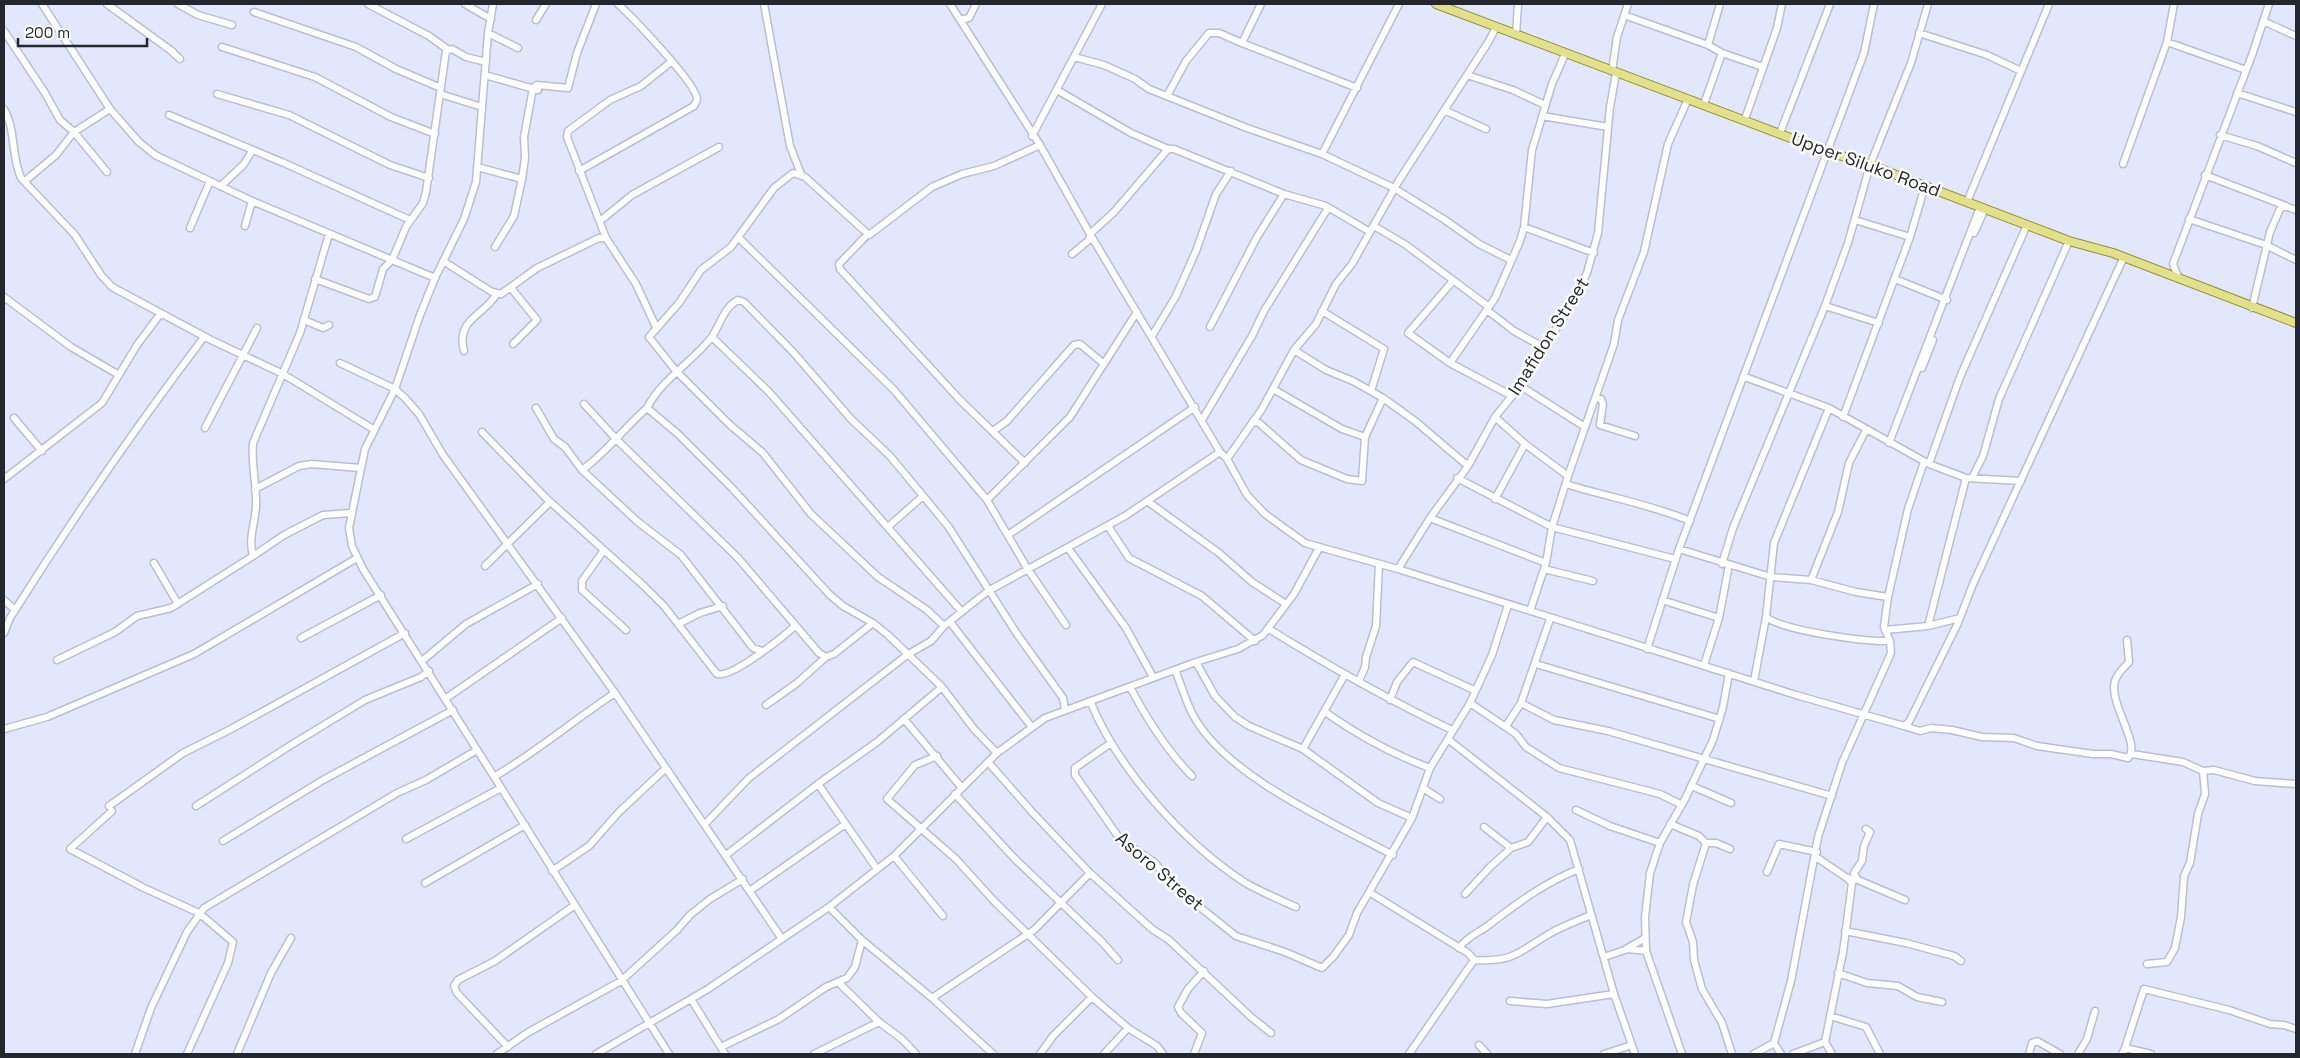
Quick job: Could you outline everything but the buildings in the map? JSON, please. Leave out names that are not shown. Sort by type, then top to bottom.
[{"type":"main road","name":"Upper Siluko Road","points":[[1436,4],[1826,151],[1870,165],[2069,241],[2113,253],[2122,259],[2296,323]]},
{"type":"street","points":[[42,4],[110,109],[139,142],[155,155],[252,201],[435,278]]},
{"type":"street","points":[[107,4],[173,52]]},
{"type":"street","points":[[178,4],[198,15],[232,25]]},
{"type":"street","points":[[368,4],[429,36],[447,49],[486,62]]},
{"type":"street","points":[[464,4],[491,19]]},
{"type":"street","points":[[493,4],[488,33],[477,167],[472,200],[435,278],[395,389],[374,430],[360,468],[351,513],[350,536],[357,558],[621,981],[651,1023],[669,1054]]},
{"type":"street","points":[[536,20],[546,4]]},
{"type":"street","points":[[495,246],[514,216],[525,158],[524,137],[537,85],[568,88],[577,53],[596,4]]},
{"type":"street","points":[[579,171],[694,106],[697,97],[686,78],[618,4]]},
{"type":"street","points":[[764,4],[788,138],[801,174],[840,207],[867,235]]},
{"type":"street","points":[[950,4],[1032,136],[1040,145],[1166,363],[1195,407],[1220,452],[1227,459],[1247,495],[1264,514],[1296,537],[1319,548],[1398,569],[1550,619],[1920,731],[1931,728],[1952,730],[1982,737],[2014,738],[2037,746],[2093,754],[2111,754],[2128,758],[2132,754],[2133,747],[2119,714],[2114,690],[2119,672],[2129,662],[2128,640]]},
{"type":"street","points":[[960,20],[969,18],[976,4]]},
{"type":"street","points":[[1032,136],[1102,4]]},
{"type":"street","points":[[1242,43],[1261,4]]},
{"type":"street","points":[[1322,154],[1399,4]]},
{"type":"street","points":[[1516,35],[1518,4]]},
{"type":"street","name":"Imafidon Street","points":[[1398,569],[1457,478],[1468,466],[1495,417],[1512,396],[1565,315],[1587,273],[1598,233],[1616,37],[1628,4]]},
{"type":"street","points":[[1708,45],[1720,4]]},
{"type":"street","points":[[1745,120],[1777,28],[1782,4]]},
{"type":"street","points":[[1780,133],[1830,4]]},
{"type":"street","points":[[1647,649],[1679,549],[1745,377],[1826,151],[1864,53],[1874,4]]},
{"type":"street","points":[[1704,665],[1720,618],[1726,565],[1733,528],[1825,306],[1855,220],[1870,165],[1911,63],[1928,4]]},
{"type":"street","points":[[1967,202],[2049,4]]},
{"type":"street","points":[[2123,164],[2167,42],[2174,4]]},
{"type":"street","points":[[2179,279],[2173,264],[2269,4]]},
{"type":"street","points":[[254,12],[356,47],[441,91],[482,107]]},
{"type":"street","points":[[1624,15],[1708,45],[1722,53],[1763,66]]},
{"type":"street","points":[[2263,21],[2296,36]]},
{"type":"street","points":[[1227,459],[1273,389],[1294,350],[1316,324],[1336,284],[1352,264],[1394,188],[1496,27]]},
{"type":"street","points":[[4,31],[45,93],[60,120],[69,130],[74,132],[107,172]]},
{"type":"street","points":[[488,33],[518,48]]},
{"type":"street","points":[[1166,96],[1186,62],[1209,33],[1219,33],[1357,88]]},
{"type":"street","points":[[1919,33],[1987,55],[2021,71]]},
{"type":"street","points":[[2167,42],[2246,70]]},
{"type":"street","points":[[165,46],[180,59]]},
{"type":"street","points":[[222,47],[307,74],[391,117],[435,134]]},
{"type":"street","points":[[315,279],[372,298],[378,293],[383,269],[392,260],[410,220],[423,203],[447,49]]},
{"type":"street","points":[[1704,104],[1722,53]]},
{"type":"street","points":[[1450,363],[1488,308],[1511,260],[1524,227],[1529,171],[1542,116],[1565,54]]},
{"type":"street","points":[[1074,57],[1104,64],[1166,96],[1247,128],[1322,154],[1394,188],[1446,220],[1479,244],[1511,260]]},
{"type":"street","points":[[656,327],[636,284],[606,238],[567,137],[568,131],[610,100],[641,86],[671,62]]},
{"type":"street","points":[[1467,75],[1512,90],[1545,105]]},
{"type":"street","points":[[485,76],[536,89]]},
{"type":"street","points":[[1057,90],[1131,133],[1168,150],[1174,149],[1284,194],[1306,199],[1406,245],[1488,308],[1514,331],[1543,347]]},
{"type":"street","points":[[2237,93],[2296,112]]},
{"type":"street","points":[[217,94],[289,115],[390,165],[428,178]]},
{"type":"street","points":[[1530,611],[1545,566],[1552,528],[1568,476],[1614,344],[1618,320],[1644,252],[1668,144],[1688,99]]},
{"type":"street","points":[[4,109],[11,128],[16,167],[25,181],[75,235],[101,275],[112,287],[204,337],[283,374],[374,430]]},
{"type":"street","points":[[25,181],[56,155],[74,132],[110,109]]},
{"type":"street","points":[[1444,110],[1486,129]]},
{"type":"street","points":[[169,115],[410,220]]},
{"type":"street","points":[[1542,116],[1608,127]]},
{"type":"street","points":[[2220,135],[2258,146],[2296,163]]},
{"type":"street","points":[[1024,463],[960,400],[840,269],[839,264],[867,235],[874,234],[892,217],[932,187],[962,174],[994,166],[1040,145]]},
{"type":"street","points":[[600,222],[632,195],[719,147]]},
{"type":"street","points":[[1072,254],[1089,240],[1090,234],[1114,212],[1168,150]]},
{"type":"street","points":[[221,186],[244,164],[252,151]]},
{"type":"street","points":[[477,167],[522,179]]},
{"type":"street","points":[[1152,336],[1176,296],[1196,251],[1216,194],[1231,171]]},
{"type":"street","points":[[801,174],[793,173],[774,188],[739,238],[701,270],[679,303],[649,334],[650,339],[676,371],[729,424],[763,453],[811,514],[869,569],[947,624],[1032,726]]},
{"type":"street","points":[[2205,175],[2294,209]]},
{"type":"street","points":[[190,228],[210,181]]},
{"type":"street","points":[[1844,417],[1910,237],[1926,186]]},
{"type":"street","points":[[1210,326],[1257,237],[1284,194]]},
{"type":"street","points":[[245,226],[252,201]]},
{"type":"street","points":[[2252,308],[2266,245],[2280,209],[2285,206],[2294,209]]},
{"type":"street","points":[[1202,420],[1252,336],[1264,311],[1328,208]]},
{"type":"street","points":[[1889,443],[1982,208]]},
{"type":"street","points":[[2189,219],[2266,245],[2296,260]]},
{"type":"street","points":[[1855,220],[1910,237]]},
{"type":"street","points":[[1754,1054],[1774,1043],[1791,981],[1818,837],[1842,763],[1891,653],[1884,618],[1908,509],[1960,377],[2027,225]]},
{"type":"street","points":[[1524,227],[1594,253]]},
{"type":"street","points":[[253,556],[250,538],[256,506],[252,462],[254,443],[304,320],[329,234]]},
{"type":"street","points":[[464,351],[461,337],[463,329],[476,314],[483,311],[496,295],[511,288],[537,268],[600,238],[606,238]]},
{"type":"street","points":[[739,238],[894,390],[987,500],[1027,568],[1066,626]]},
{"type":"street","points":[[1928,626],[1969,478],[1983,456],[1999,399],[2069,241]]},
{"type":"street","points":[[1904,726],[1910,720],[1960,618],[2122,259]]},
{"type":"street","points":[[443,261],[496,295]]},
{"type":"street","points":[[2158,272],[2173,264]]},
{"type":"street","points":[[1895,278],[1946,299]]},
{"type":"street","points":[[1452,282],[1408,333],[1450,363],[1512,396]]},
{"type":"street","points":[[511,288],[537,320],[513,344]]},
{"type":"street","points":[[4,297],[71,347],[119,375]]},
{"type":"street","points":[[1916,381],[1946,299]]},
{"type":"street","points":[[582,470],[600,457],[617,440],[647,408],[662,386],[712,337],[730,306],[738,300],[744,302],[793,352],[850,419],[890,456],[961,543],[972,567],[988,592],[1063,698],[1065,710]]},
{"type":"street","points":[[1825,306],[1878,323]]},
{"type":"street","points":[[1322,310],[1384,349],[1371,391]]},
{"type":"street","points":[[987,500],[1070,417],[1137,312]]},
{"type":"street","points":[[4,479],[102,403],[136,345],[161,313]]},
{"type":"street","points":[[304,320],[323,328],[329,325]]},
{"type":"street","points":[[205,428],[257,328]]},
{"type":"street","points":[[4,633],[15,610],[126,440],[204,337]]},
{"type":"street","points":[[712,337],[769,392],[889,526],[962,612]]},
{"type":"street","points":[[993,431],[1007,421],[1074,346],[1080,344],[1104,364]]},
{"type":"street","points":[[1294,350],[1326,370],[1383,398],[1415,421],[1468,466]]},
{"type":"street","points":[[340,363],[395,389],[419,414],[443,455],[562,618],[706,824],[782,939]]},
{"type":"street","points":[[1745,377],[1829,408],[1927,463],[1969,478],[2021,480]]},
{"type":"street","points":[[1519,385],[1586,428]]},
{"type":"street","points":[[1273,389],[1342,429],[1365,437]]},
{"type":"street","points":[[1596,397],[1601,399],[1603,404],[1600,425],[1635,436]]},
{"type":"street","points":[[1253,421],[1259,423],[1301,460],[1357,481],[1362,481],[1365,437],[1383,398]]},
{"type":"street","points":[[584,404],[617,440],[738,558],[813,648],[826,657]]},
{"type":"street","points":[[1008,534],[1195,407]]},
{"type":"street","points":[[536,408],[554,439],[565,447],[582,470],[638,522],[681,555],[723,606],[753,648],[756,651],[762,651]]},
{"type":"street","points":[[647,408],[678,434],[731,487],[830,594],[843,606],[873,623],[942,687],[974,729],[997,753]]},
{"type":"street","points":[[1754,681],[1766,617],[1774,543],[1829,408]]},
{"type":"street","points":[[1495,417],[1525,444],[1568,476]]},
{"type":"street","points":[[14,418],[42,451]]},
{"type":"street","points":[[1811,580],[1838,512],[1849,463],[1866,430]]},
{"type":"street","points":[[482,432],[550,502],[664,606],[717,674],[729,673],[795,626]]},
{"type":"street","points":[[1495,499],[1525,444]]},
{"type":"street","points":[[706,824],[749,778],[907,655],[931,641],[947,624],[988,592],[1027,568],[1108,526],[1220,452]]},
{"type":"street","points":[[255,489],[299,466],[312,464],[360,468]]},
{"type":"street","points":[[1457,478],[1552,528],[1676,559]]},
{"type":"street","points":[[1566,484],[1615,499],[1655,507],[1690,521]]},
{"type":"street","points":[[889,526],[923,496]]},
{"type":"street","points":[[1147,501],[1219,553],[1252,582],[1286,604]]},
{"type":"street","points":[[485,566],[550,502]]},
{"type":"street","points":[[56,660],[115,632],[137,616],[168,610],[284,535],[322,515],[351,513]]},
{"type":"street","points":[[1430,518],[1545,566],[1593,581]]},
{"type":"street","points":[[1108,526],[1129,558],[1202,596],[1254,641]]},
{"type":"street","points":[[1068,548],[1126,628],[1153,678]]},
{"type":"street","points":[[596,1054],[691,999],[829,907],[894,856],[997,753],[1032,726],[1045,718],[1065,710],[1196,662],[1221,656],[1254,641],[1269,629],[1319,548]]},
{"type":"street","points":[[1679,549],[1726,565],[1771,576],[1811,580],[1856,592],[1888,597]]},
{"type":"street","points":[[604,550],[582,581],[582,590],[626,630]]},
{"type":"street","points":[[4,729],[47,717],[194,654],[357,558]]},
{"type":"street","points":[[154,562],[178,604]]},
{"type":"street","points":[[1359,681],[1365,667],[1366,657],[1376,626],[1379,564]]},
{"type":"street","points":[[422,661],[466,624],[538,584]]},
{"type":"street","points":[[300,638],[380,595]]},
{"type":"street","points":[[4,600],[15,610]]},
{"type":"street","points":[[1662,600],[1720,618]]},
{"type":"street","points":[[1508,605],[1492,655],[1474,690],[1470,703],[1452,730],[1449,740],[1430,768],[1412,818],[1393,855],[1369,892],[1459,948],[1474,960],[1494,961],[1518,955],[1563,926],[1591,915]]},
{"type":"street","points":[[678,624],[700,613],[723,606]]},
{"type":"street","points":[[1766,617],[1780,624],[1814,631],[1866,640],[1890,641]]},
{"type":"street","points":[[445,699],[562,618]]},
{"type":"street","points":[[1885,630],[1928,626],[1960,618]]},
{"type":"street","points":[[1506,726],[1521,704],[1550,619]]},
{"type":"street","points":[[766,705],[797,683],[826,657],[834,654],[873,623]]},
{"type":"street","points":[[1269,629],[1344,676],[1359,681],[1390,700],[1452,730]]},
{"type":"street","points":[[187,1054],[228,963],[233,942],[199,913],[144,888],[70,849],[110,809],[183,753],[231,730],[405,633]]},
{"type":"street","points":[[1196,662],[1215,696],[1235,717],[1249,726],[1303,749],[1378,803],[1412,818]]},
{"type":"street","points":[[1390,700],[1397,682],[1413,662],[1474,690]]},
{"type":"street","points":[[1536,664],[1720,719]]},
{"type":"street","points":[[1175,670],[1192,713],[1207,735],[1224,753],[1271,789],[1393,855]]},
{"type":"street","points":[[196,806],[365,700],[421,677],[428,671]]},
{"type":"street","points":[[1682,1054],[1646,951],[1645,938],[1650,873],[1660,843],[1692,786],[1720,719],[1728,673]]},
{"type":"street","points":[[1303,749],[1344,676]]},
{"type":"street","points":[[726,855],[818,784],[877,742],[942,687]]},
{"type":"street","points":[[1130,687],[1148,720],[1180,764],[1192,776]]},
{"type":"street","points":[[494,777],[529,756],[584,714],[615,694]]},
{"type":"street","points":[[1090,701],[1111,743],[1150,797],[1222,866],[1263,892],[1296,907]]},
{"type":"street","points":[[1470,703],[1506,726],[1516,734],[1526,747],[1559,768],[1660,794],[1682,805]]},
{"type":"street","points":[[1521,704],[1554,720],[1608,731],[1832,796]]},
{"type":"street","points":[[223,841],[323,780],[453,710]]},
{"type":"street","points":[[1325,712],[1359,736],[1393,754],[1430,768]]},
{"type":"street","points":[[904,719],[962,788]]},
{"type":"street","points":[[1449,740],[1548,817],[1570,840],[1614,994],[1635,1054]]},
{"type":"street","name":"Asoro Street","points":[[1111,743],[1075,768],[1075,775],[1079,782],[1120,839],[1154,862],[1176,888],[1236,936],[1285,952],[1322,968],[1333,957],[1349,934],[1369,892]]},
{"type":"street","points":[[135,1054],[151,1008],[187,932],[199,913],[214,900],[397,793],[426,780],[477,750]]},
{"type":"street","points":[[2132,754],[2183,762],[2203,771],[2214,770],[2255,781],[2296,784]]},
{"type":"street","points":[[937,756],[915,765],[886,799],[956,859],[994,901],[1092,997],[1128,1028],[1157,1046],[1163,1054]]},
{"type":"street","points":[[988,762],[1090,873],[1152,929],[1169,940],[1204,971],[1251,1017],[1272,1033]]},
{"type":"street","points":[[552,871],[589,846],[619,812],[666,768]]},
{"type":"street","points":[[2147,964],[2168,962],[2172,956],[2181,917],[2184,876],[2190,863],[2198,814],[2205,794],[2203,771]]},
{"type":"street","points":[[818,784],[844,825],[877,869]]},
{"type":"street","points":[[1692,786],[1731,803]]},
{"type":"street","points":[[406,839],[501,788]]},
{"type":"street","points":[[1423,788],[1440,799]]},
{"type":"street","points":[[955,794],[1015,859],[1102,942],[1118,960]]},
{"type":"street","points":[[1576,810],[1610,826],[1660,843]]},
{"type":"street","points":[[1465,894],[1511,848],[1528,842],[1548,817]]},
{"type":"street","points":[[1670,824],[1700,836],[1706,843],[1716,843],[1730,849]]},
{"type":"street","points":[[425,882],[525,825]]},
{"type":"street","points":[[751,890],[844,825]]},
{"type":"street","points":[[1484,827],[1511,848]]},
{"type":"street","points":[[1857,879],[1854,872],[1862,861],[1864,846],[1870,832],[1866,829]]},
{"type":"street","points":[[1706,843],[1693,885],[1686,922],[1693,942],[1694,960],[1702,989],[1722,1023],[1732,1054]]},
{"type":"street","points":[[1767,872],[1779,844],[1816,854],[1850,880],[1852,888],[1825,1042],[1832,1054]]},
{"type":"street","points":[[894,856],[943,916]]},
{"type":"street","points":[[1459,948],[1466,939],[1484,929],[1546,885],[1579,869]]},
{"type":"street","points":[[932,998],[1028,933],[1046,918],[1090,873]]},
{"type":"street","points":[[1847,878],[1857,879],[1905,900]]},
{"type":"street","points":[[497,1054],[527,1033],[621,981],[677,930],[690,915],[710,899],[743,879]]},
{"type":"street","points":[[508,1047],[457,993],[454,986],[458,980],[495,961],[575,905]]},
{"type":"street","points":[[829,907],[862,940],[932,998],[992,1054]]},
{"type":"street","points":[[1844,931],[1906,943],[1954,956],[1961,961]]},
{"type":"street","points":[[237,1054],[271,973],[291,938]]},
{"type":"street","points":[[1604,957],[1625,950],[1645,938]]},
{"type":"street","points":[[691,999],[722,1052],[779,1019],[826,988],[847,978],[855,967],[862,940]]},
{"type":"street","points":[[1625,950],[1646,951]]},
{"type":"street","points":[[1409,1054],[1474,960]]},
{"type":"street","points":[[1194,1054],[1202,1033],[1181,1013],[1178,1007],[1188,988],[1204,971]]},
{"type":"street","points":[[1838,973],[1867,983],[1898,986],[1917,997],[1942,1002]]},
{"type":"street","points":[[839,983],[879,1022],[902,1039],[916,1054]]},
{"type":"street","points":[[2151,1054],[2123,1051],[2144,989],[2229,1010],[2270,1024],[2284,1024],[2296,1029]]},
{"type":"street","points":[[1510,1001],[1547,1004],[1614,994]]},
{"type":"street","points":[[1040,1054],[1053,1036],[1092,997]]},
{"type":"street","points":[[2078,1054],[2087,1039],[2095,1011]]},
{"type":"street","points":[[1830,1016],[1866,1027],[1880,1054]]},
{"type":"street","points":[[814,1054],[879,1022]]},
{"type":"street","points":[[1104,1054],[1128,1028]]},
{"type":"street","points":[[2029,1054],[2032,1043],[2038,1041],[2060,1054]]},
{"type":"street","points":[[1793,1054],[1825,1042]]},
{"type":"street","points":[[1774,1043],[1781,1054]]},
{"type":"street","points":[[1479,1045],[1487,1054]]},
{"type":"street","points":[[1604,1054],[1632,1045]]}]
